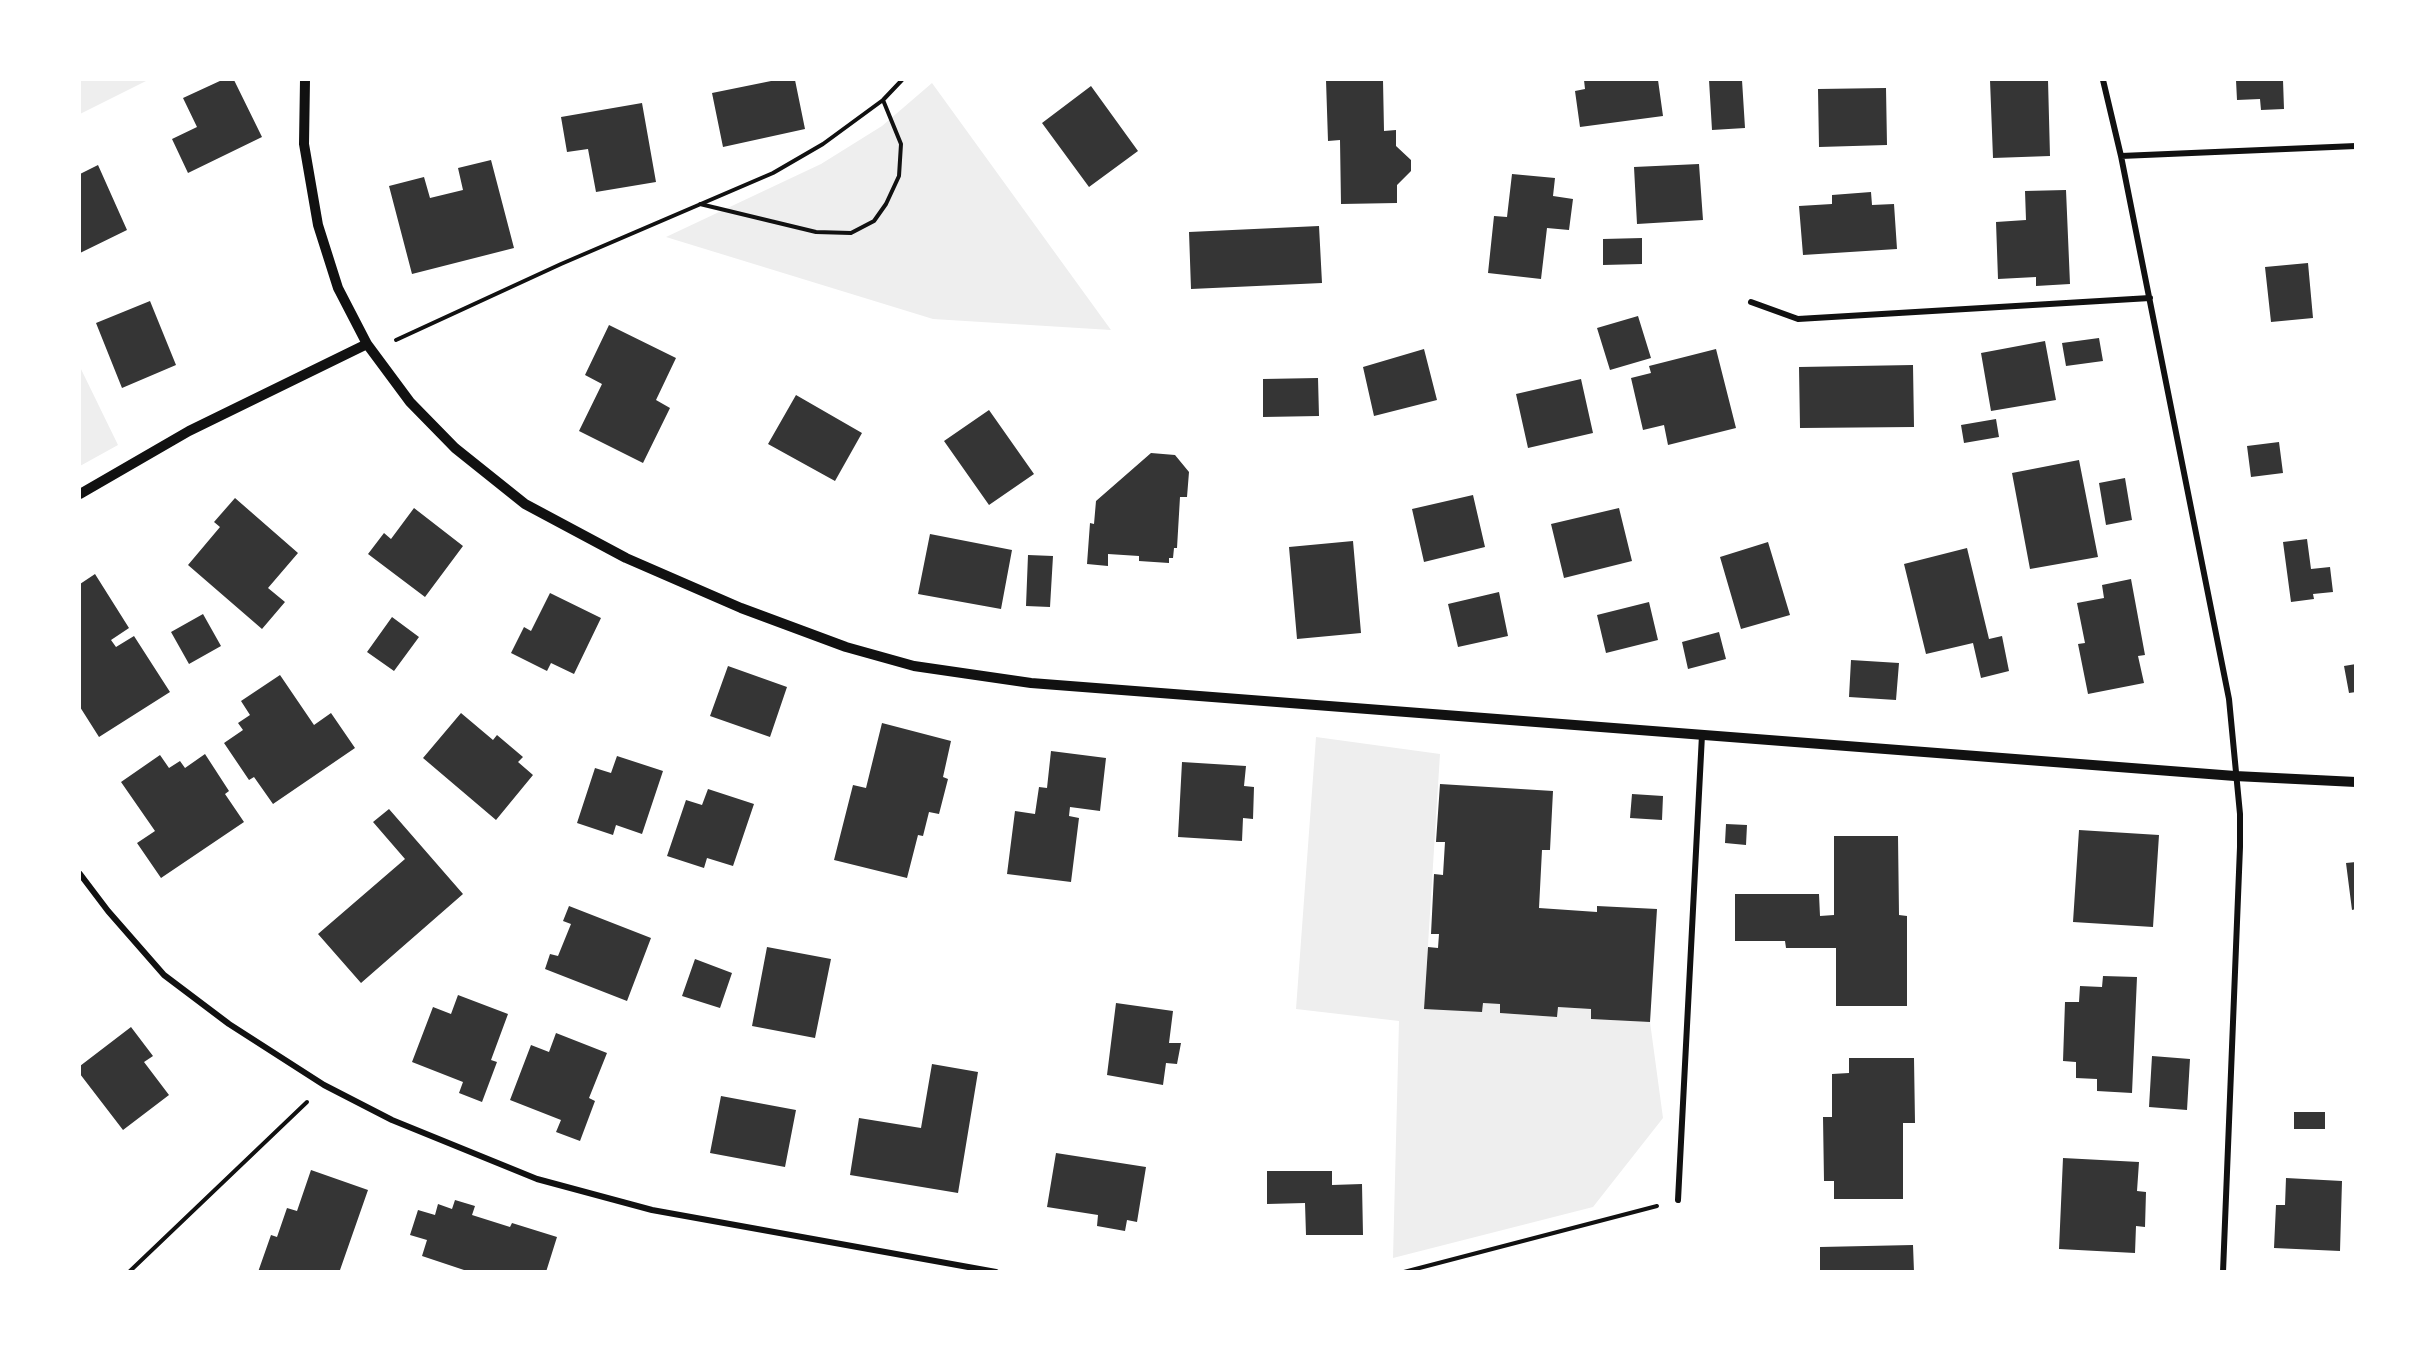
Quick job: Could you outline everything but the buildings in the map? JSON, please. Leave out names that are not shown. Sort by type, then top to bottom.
[{"type":"street","points":[[305,80],[304,144],[318,225],[338,288],[367,344],[410,402],[455,448],[525,504],[626,558],[741,608],[846,647],[914,666],[1031,683],[2235,776],[2355,782]]},
{"type":"street","points":[[2103,80],[2150,298],[2229,699],[2240,814],[2240,848],[2223,1272]]},
{"type":"street","points":[[2121,156],[2355,146]]},
{"type":"street","points":[[1751,302],[1798,319],[2150,298]]},
{"type":"street","points":[[80,494],[189,431],[367,344]]},
{"type":"street","points":[[1678,1200],[1702,735]]},
{"type":"street","points":[[80,874],[108,911],[164,975],[229,1024],[324,1085],[392,1120],[537,1179],[652,1210],[996,1272]]},
{"type":"path","points":[[396,340],[699,203],[773,173],[823,144],[883,100],[902,80]]},
{"type":"path","points":[[699,203],[816,232],[851,233],[874,221],[886,204],[899,176],[901,144],[883,100]]},
{"type":"path","points":[[129,1272],[324,1085]]},
{"type":"path","points":[[1404,1272],[1678,1200]]},
{"type":"shaded area","points":[[80,80],[148,80],[80,114]]},
{"type":"shaded area","points":[[932,83],[1111,330],[933,319],[666,237],[821,164],[882,126]]},
{"type":"shaded area","points":[[80,367],[118,445],[80,466]]},
{"type":"shaded area","points":[[1316,737],[1440,754],[1424,1008],[1482,1012],[1483,1003],[1500,1004],[1500,1013],[1557,1017],[1558,1007],[1591,1009],[1591,1019],[1650,1022],[1663,1118],[1593,1207],[1393,1258],[1399,1021],[1296,1009]]}]
